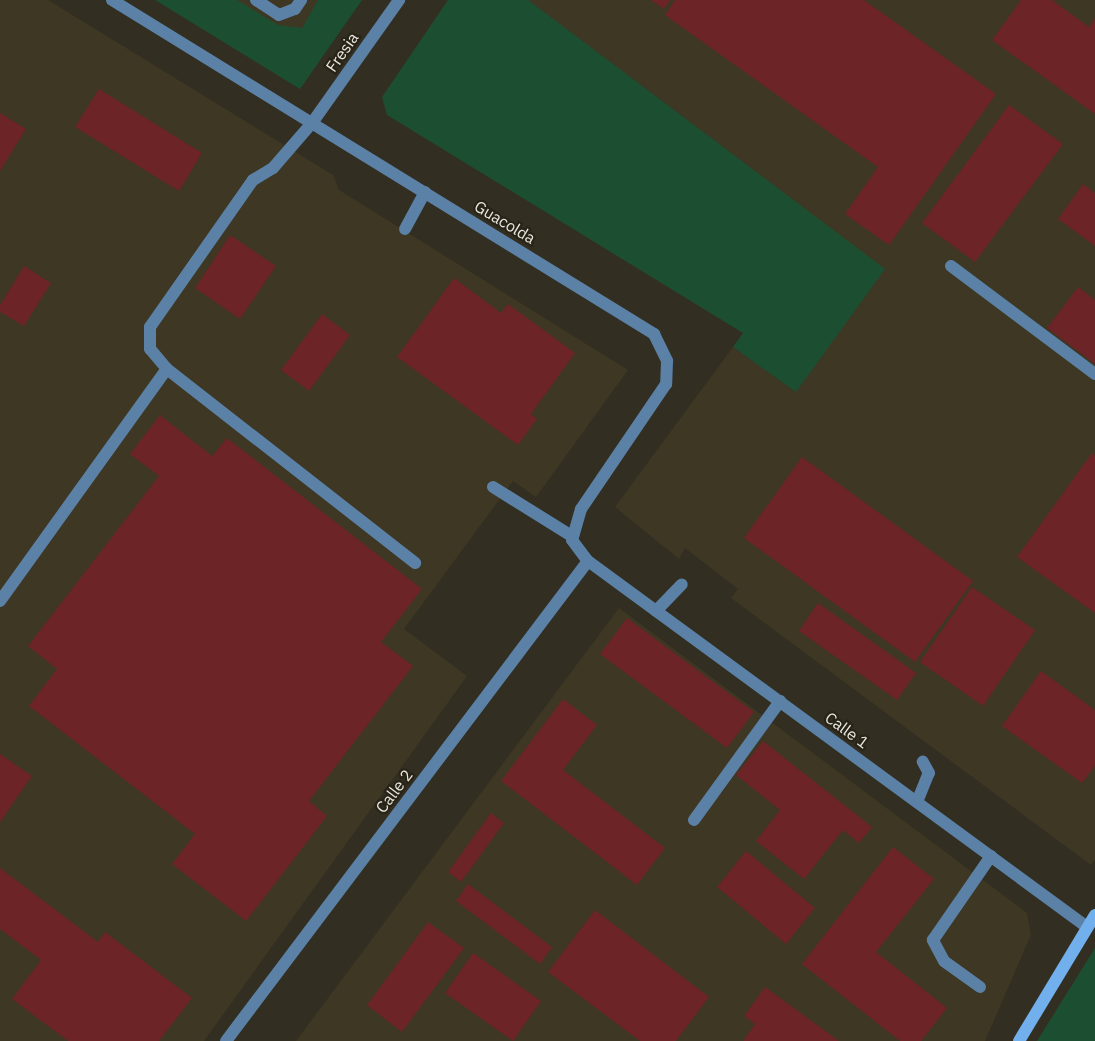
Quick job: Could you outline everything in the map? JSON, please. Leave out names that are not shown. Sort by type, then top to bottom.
[{"type":"main road","points":[[1019,1041],[1095,915]]},
{"type":"street","name":"Guacolda","points":[[112,0],[646,327],[665,351],[668,373],[662,395],[581,508],[570,535]]},
{"type":"street","points":[[256,0],[279,15],[295,9],[301,0]]},
{"type":"street","name":"Fresia","points":[[399,0],[312,123],[273,168],[253,180],[150,327],[150,349],[167,369],[415,562]]},
{"type":"street","points":[[405,229],[425,192]]},
{"type":"street","points":[[951,266],[1095,374]]},
{"type":"street","points":[[0,601],[167,369]]},
{"type":"street","points":[[493,488],[570,535],[588,561]]},
{"type":"street","name":"Calle 1","points":[[588,561],[1087,927]]},
{"type":"street","name":"Calle 2","points":[[226,1041],[588,561]]},
{"type":"street","points":[[656,610],[682,584]]},
{"type":"street","points":[[694,820],[780,701]]},
{"type":"street","points":[[917,802],[929,773],[923,762]]},
{"type":"street","points":[[980,987],[944,962],[933,940],[991,856]]},
{"type":"shaded area","points":[[0,0],[48,0],[333,175],[339,190],[628,370],[536,497],[513,481],[404,629],[467,676],[204,1041],[0,1041]]},
{"type":"shaded area","points":[[216,0],[355,0],[312,58]]},
{"type":"shaded area","points":[[528,0],[1095,0],[1095,860],[1091,865],[731,598],[738,589],[685,548],[679,559],[615,507],[733,347],[796,391]]},
{"type":"shaded area","points":[[619,608],[1027,913],[1031,935],[985,1041],[296,1041]]},
{"type":"green space","points":[[155,0],[237,0],[278,25],[302,28],[318,0],[362,0],[300,89]]},
{"type":"green space","points":[[448,0],[528,0],[885,269],[796,392],[733,347],[743,333],[387,115],[382,97]]},
{"type":"green space","points":[[1095,948],[1095,1041],[1037,1041]]},
{"type":"building","points":[[651,0],[670,0],[664,9]]},
{"type":"building","points":[[675,0],[864,0],[996,94],[889,245],[845,214],[878,167],[665,15]]},
{"type":"building","points":[[1021,0],[1052,0],[1089,27],[1095,18],[1095,114],[992,40]]},
{"type":"building","points":[[99,89],[202,153],[179,191],[75,127]]},
{"type":"building","points":[[1009,105],[1063,144],[975,262],[922,223]]},
{"type":"building","points":[[0,113],[26,129],[0,171]]},
{"type":"building","points":[[1083,184],[1095,193],[1095,246],[1058,219]]},
{"type":"building","points":[[230,235],[276,266],[240,319],[195,288]]},
{"type":"building","points":[[24,266],[51,283],[24,326],[0,312],[0,305]]},
{"type":"building","points":[[454,278],[501,313],[508,304],[575,353],[531,414],[537,419],[518,445],[397,357]]},
{"type":"building","points":[[1078,287],[1095,300],[1095,364],[1047,328]]},
{"type":"building","points":[[322,314],[350,335],[309,391],[281,370]]},
{"type":"building","points":[[160,415],[212,456],[227,438],[422,589],[381,642],[413,666],[309,801],[327,816],[246,921],[172,864],[195,834],[29,706],[57,669],[28,646],[159,476],[130,454]]},
{"type":"building","points":[[1092,453],[1095,456],[1095,613],[1017,557]]},
{"type":"building","points":[[802,457],[973,581],[915,662],[744,538]]},
{"type":"building","points":[[972,587],[1035,630],[983,706],[920,662]]},
{"type":"building","points":[[818,603],[916,673],[897,700],[799,631]]},
{"type":"building","points":[[627,618],[754,712],[727,748],[600,654]]},
{"type":"building","points":[[1041,671],[1095,710],[1095,766],[1082,783],[1002,726]]},
{"type":"building","points":[[563,699],[597,725],[563,770],[665,848],[637,885],[501,781]]},
{"type":"building","points":[[763,741],[872,827],[859,843],[843,830],[804,879],[756,841],[780,810],[736,775]]},
{"type":"building","points":[[0,754],[32,776],[0,822]]},
{"type":"building","points":[[491,813],[504,823],[461,882],[448,872]]},
{"type":"building","points":[[893,847],[934,879],[876,952],[947,1008],[921,1041],[900,1041],[802,964]]},
{"type":"building","points":[[746,851],[815,908],[786,944],[717,887]]},
{"type":"building","points":[[0,868],[98,942],[105,932],[192,998],[159,1041],[68,1041],[12,999],[41,960],[0,929]]},
{"type":"building","points":[[468,884],[552,947],[540,964],[456,901]]},
{"type":"building","points":[[595,910],[709,997],[676,1041],[640,1041],[548,972]]},
{"type":"building","points":[[428,922],[464,948],[402,1032],[367,1005]]},
{"type":"building","points":[[473,953],[541,1001],[513,1041],[445,993]]},
{"type":"building","points":[[765,987],[839,1041],[743,1041],[755,1024],[744,1016]]}]
